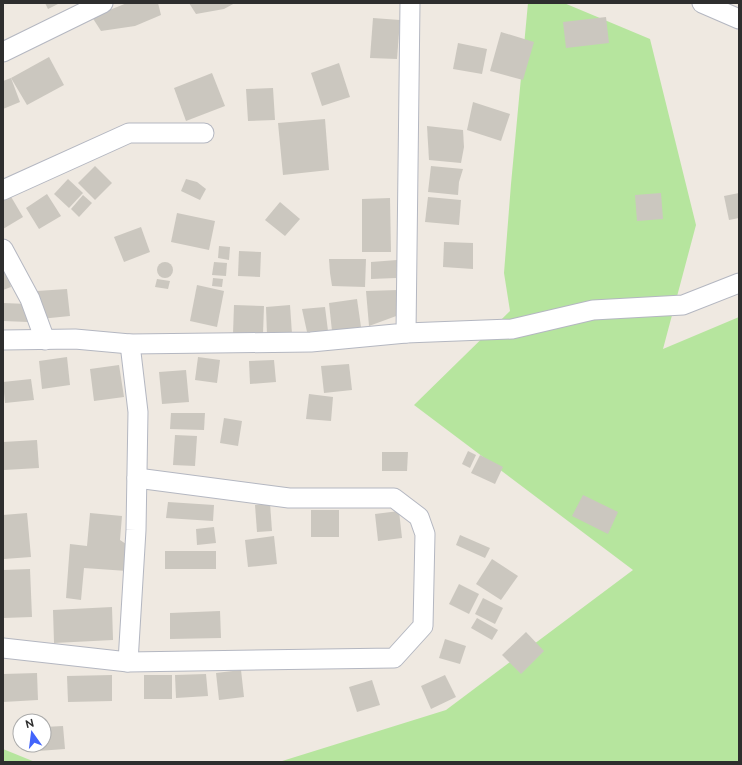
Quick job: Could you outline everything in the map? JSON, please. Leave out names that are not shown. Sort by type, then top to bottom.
[{"type":"street","points":[[3,52],[103,3]]},
{"type":"street","points":[[406,333],[410,3]]},
{"type":"street","points":[[702,3],[739,19]]},
{"type":"street","points":[[3,190],[129,133],[204,133]]},
{"type":"street","points":[[3,249],[30,299],[45,340]]},
{"type":"street","points":[[3,340],[75,339],[130,344],[311,342],[406,333],[512,329],[593,310],[683,305],[739,283]]},
{"type":"street","points":[[128,662],[136,530],[138,412],[130,344]]},
{"type":"street","points":[[3,648],[128,662],[394,658],[423,626],[425,534],[419,517],[394,498],[289,498],[137,478]]},
{"type":"green space","points":[[528,3],[564,3],[650,39],[696,225],[663,349],[739,317],[739,762],[279,762],[446,710],[633,570],[414,405],[510,311],[504,273]]},
{"type":"green space","points":[[3,749],[35,762],[3,762]]},
{"type":"building","points":[[45,3],[60,3],[48,9]]},
{"type":"building","points":[[127,3],[158,3],[161,15],[135,26],[101,31],[92,17]]},
{"type":"building","points":[[189,3],[235,3],[224,9],[196,14]]},
{"type":"building","points":[[606,17],[609,43],[566,48],[563,22]]},
{"type":"building","points":[[373,18],[400,20],[397,59],[370,58]]},
{"type":"building","points":[[501,32],[534,42],[523,80],[490,71]]},
{"type":"building","points":[[458,43],[487,49],[482,74],[453,69]]},
{"type":"building","points":[[49,57],[64,85],[27,105],[11,78]]},
{"type":"building","points":[[339,63],[350,97],[322,106],[311,73]]},
{"type":"building","points":[[212,73],[225,106],[186,121],[174,88]]},
{"type":"building","points":[[11,78],[20,102],[3,109],[3,81]]},
{"type":"building","points":[[273,88],[275,120],[248,121],[246,89]]},
{"type":"building","points":[[473,102],[510,114],[501,141],[467,130]]},
{"type":"building","points":[[325,119],[329,170],[283,175],[278,123]]},
{"type":"building","points":[[427,126],[463,130],[464,147],[461,163],[429,160]]},
{"type":"building","points":[[95,166],[112,183],[95,200],[78,183]]},
{"type":"building","points":[[431,166],[463,169],[459,182],[458,195],[428,192]]},
{"type":"building","points":[[68,179],[83,193],[69,208],[54,194]]},
{"type":"building","points":[[186,179],[197,182],[206,189],[200,200],[181,191]]},
{"type":"building","points":[[661,193],[663,219],[637,221],[635,195]]},
{"type":"building","points":[[739,193],[739,218],[729,220],[724,196]]},
{"type":"building","points":[[47,194],[61,216],[39,229],[26,208]]},
{"type":"building","points":[[10,195],[23,217],[3,229],[3,199]]},
{"type":"building","points":[[83,195],[92,203],[79,217],[71,209]]},
{"type":"building","points":[[428,197],[461,200],[459,225],[425,222]]},
{"type":"building","points":[[390,198],[391,252],[362,252],[362,199]]},
{"type":"building","points":[[280,202],[300,219],[285,236],[265,220]]},
{"type":"building","points":[[177,213],[215,221],[209,250],[171,242]]},
{"type":"building","points":[[141,227],[150,252],[124,262],[114,237]]},
{"type":"building","points":[[444,242],[473,243],[473,269],[443,267]]},
{"type":"building","points":[[219,246],[230,247],[229,260],[218,258]]},
{"type":"building","points":[[239,251],[261,252],[260,277],[238,276]]},
{"type":"building","points":[[329,259],[366,259],[365,287],[332,286]]},
{"type":"building","points":[[397,260],[396,278],[371,279],[371,262]]},
{"type":"building","points":[[165,262],[172,267],[173,270],[168,277],[165,278],[158,273],[157,270],[162,263]]},
{"type":"building","points":[[214,262],[227,263],[226,276],[212,275]]},
{"type":"building","points":[[6,270],[11,287],[3,290],[3,271]]},
{"type":"building","points":[[213,278],[223,279],[222,287],[212,286]]},
{"type":"building","points":[[157,279],[170,281],[168,289],[155,287]]},
{"type":"building","points":[[197,285],[224,291],[217,327],[190,321]]},
{"type":"building","points":[[67,289],[70,316],[40,319],[37,291]]},
{"type":"building","points":[[398,290],[399,315],[369,326],[366,291]]},
{"type":"building","points":[[357,299],[361,327],[332,331],[329,303]]},
{"type":"building","points":[[3,303],[28,304],[28,322],[3,321]]},
{"type":"building","points":[[234,305],[264,306],[263,334],[233,334]]},
{"type":"building","points":[[290,305],[292,334],[267,335],[266,307]]},
{"type":"building","points":[[325,307],[328,331],[307,332],[302,309]]},
{"type":"building","points":[[67,357],[70,385],[42,389],[39,361]]},
{"type":"building","points":[[198,357],[220,360],[217,383],[195,380]]},
{"type":"building","points":[[274,360],[276,382],[250,384],[249,361]]},
{"type":"building","points":[[349,364],[352,390],[324,393],[321,366]]},
{"type":"building","points":[[119,365],[124,397],[94,401],[90,369]]},
{"type":"building","points":[[186,370],[189,402],[162,404],[159,372]]},
{"type":"building","points":[[31,379],[34,400],[5,403],[3,382]]},
{"type":"building","points":[[309,394],[333,397],[331,421],[306,419]]},
{"type":"building","points":[[171,413],[205,413],[204,430],[170,429]]},
{"type":"building","points":[[224,418],[242,421],[238,446],[220,443]]},
{"type":"building","points":[[175,435],[197,436],[195,466],[173,465]]},
{"type":"building","points":[[37,440],[39,468],[4,470],[3,442]]},
{"type":"building","points":[[468,451],[476,455],[470,468],[462,464]]},
{"type":"building","points":[[382,452],[408,452],[407,471],[382,471]]},
{"type":"building","points":[[480,455],[503,467],[495,484],[471,473]]},
{"type":"building","points":[[583,495],[618,512],[608,534],[572,516]]},
{"type":"building","points":[[168,502],[214,505],[213,521],[166,518]]},
{"type":"building","points":[[270,503],[272,531],[257,532],[255,505]]},
{"type":"building","points":[[311,510],[339,510],[339,537],[311,537]]},
{"type":"building","points":[[399,511],[402,538],[378,541],[375,514]]},
{"type":"building","points":[[27,513],[31,557],[4,559],[3,515]]},
{"type":"building","points":[[90,513],[122,516],[120,540],[129,546],[127,571],[84,568],[81,600],[66,598],[70,544],[87,546]]},
{"type":"building","points":[[214,527],[216,543],[197,545],[196,529]]},
{"type":"building","points":[[460,535],[490,548],[485,558],[456,545]]},
{"type":"building","points":[[274,536],[277,564],[248,567],[245,540]]},
{"type":"building","points":[[165,551],[216,551],[216,569],[165,569]]},
{"type":"building","points":[[492,559],[518,576],[501,600],[476,584]]},
{"type":"building","points":[[30,569],[32,617],[3,618],[3,570]]},
{"type":"building","points":[[459,584],[479,594],[469,614],[449,604]]},
{"type":"building","points":[[483,598],[503,608],[495,624],[475,614]]},
{"type":"building","points":[[112,607],[113,640],[54,643],[53,610]]},
{"type":"building","points":[[220,611],[221,638],[170,639],[170,613]]},
{"type":"building","points":[[477,618],[498,630],[492,640],[471,628]]},
{"type":"building","points":[[526,632],[544,651],[521,674],[502,655]]},
{"type":"building","points":[[445,639],[466,646],[460,664],[439,658]]},
{"type":"building","points":[[241,670],[244,697],[219,700],[216,673]]},
{"type":"building","points":[[37,673],[38,700],[3,702],[3,674]]},
{"type":"building","points":[[206,674],[208,696],[176,698],[175,675]]},
{"type":"building","points":[[112,675],[112,701],[68,702],[67,676]]},
{"type":"building","points":[[144,675],[172,675],[172,699],[144,699]]},
{"type":"building","points":[[445,675],[456,697],[431,709],[421,686]]},
{"type":"building","points":[[372,680],[380,705],[357,712],[349,687]]},
{"type":"building","points":[[63,726],[65,749],[52,750],[52,727]]}]
